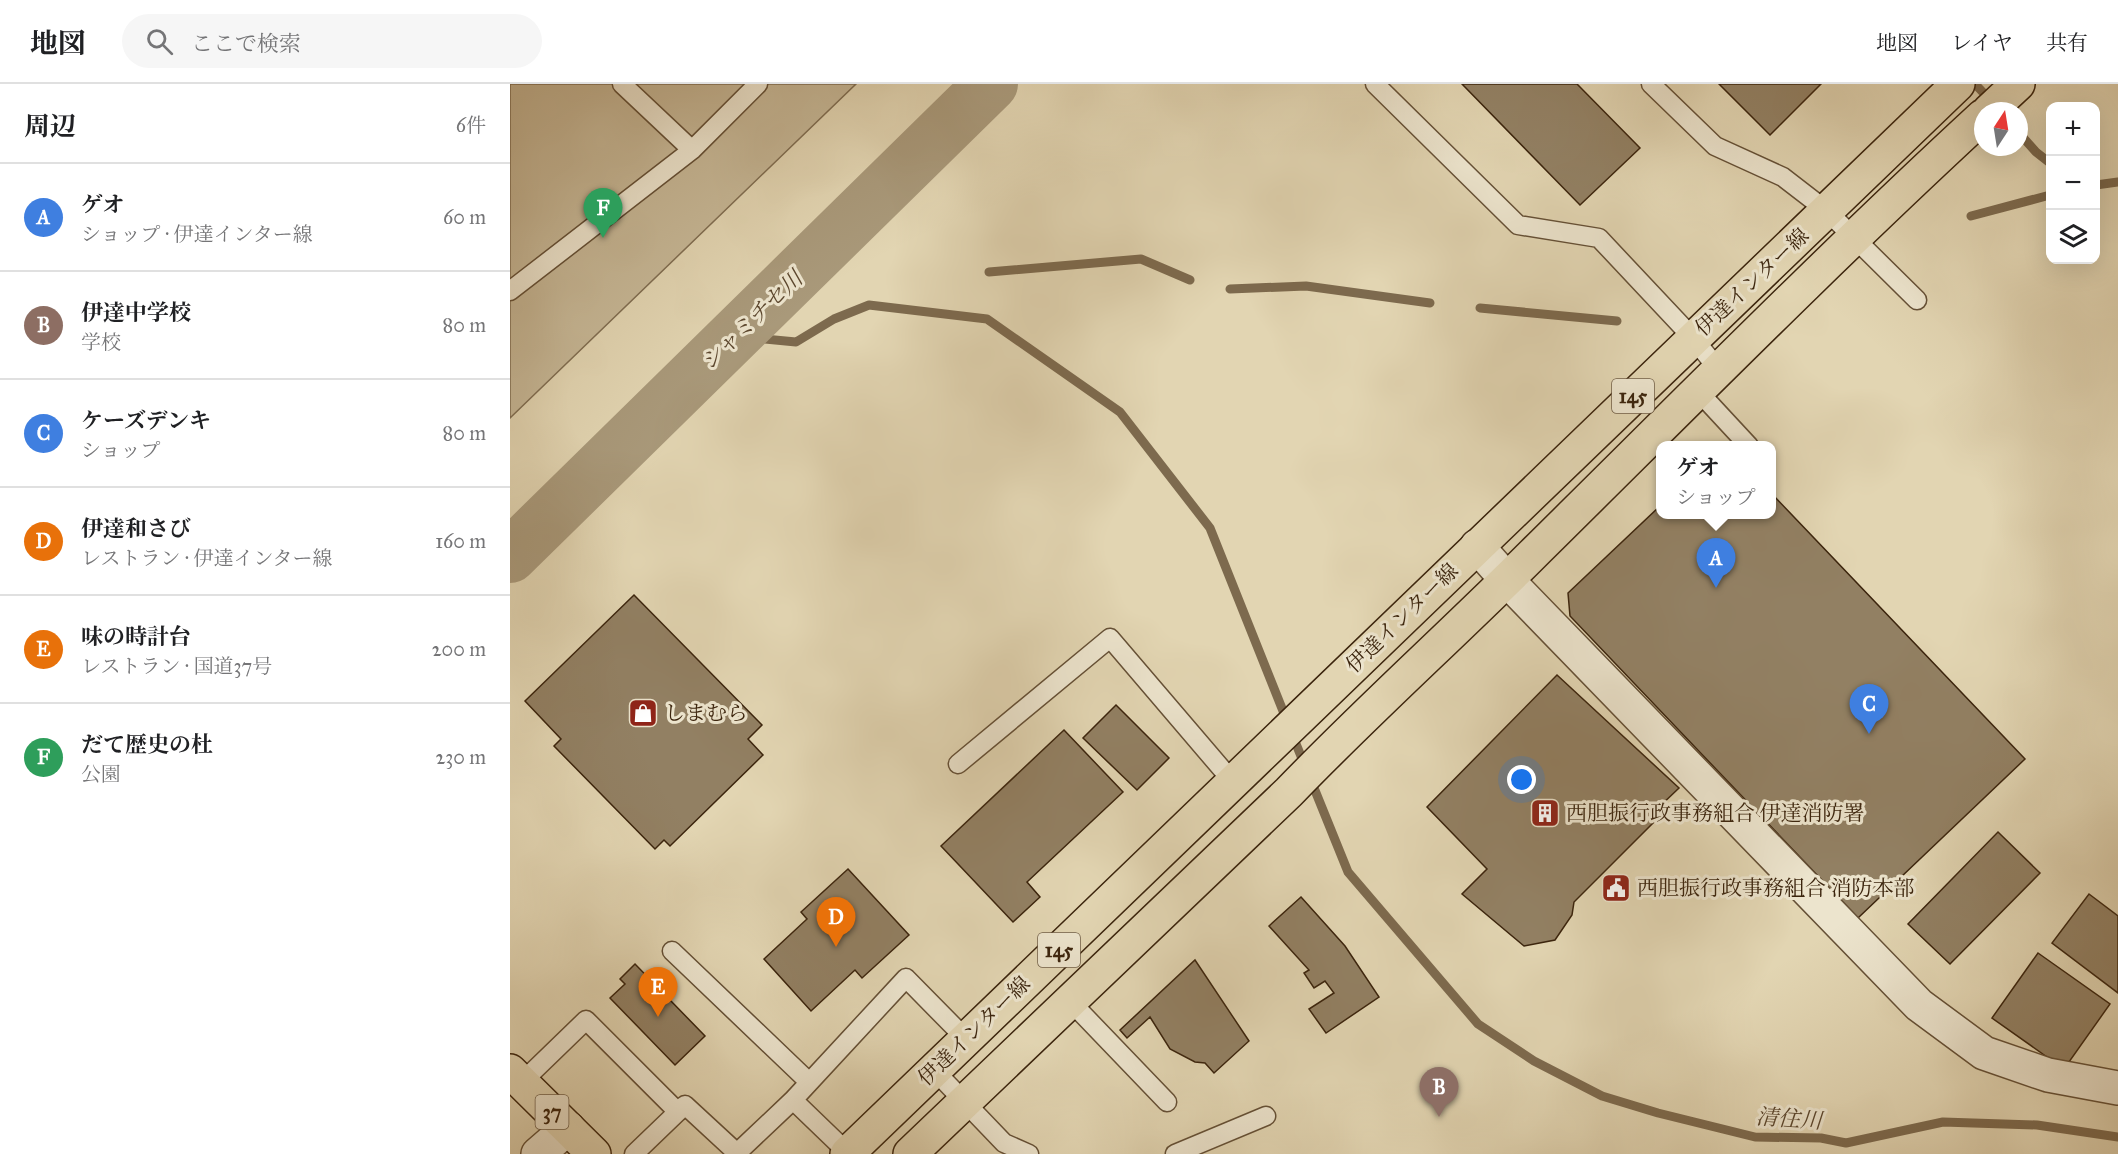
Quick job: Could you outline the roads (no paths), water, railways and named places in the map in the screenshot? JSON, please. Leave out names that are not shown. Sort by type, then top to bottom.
[{"type":"main road","name":"伊達インター線","points":[[1998,102],[2018,84]]},
{"type":"main road","name":"伊達インター線","points":[[847,1153],[1950,91]]},
{"type":"main road","name":"伊達インター線","points":[[910,1154],[1289,792],[1341,738],[1507,580],[1854,238],[1974,125]]},
{"type":"main road","name":"37","points":[[516,1076],[594,1154]]},
{"type":"street","points":[[1477,546],[1507,580],[1919,1005],[1984,1053],[2049,1075],[2118,1088]]},
{"type":"street","points":[[538,1154],[568,1128]]},
{"type":"lane","points":[[622,84],[692,150]]},
{"type":"lane","points":[[510,291],[692,150],[758,84]]},
{"type":"lane","points":[[1375,84],[1518,225],[1599,238],[1693,338],[1709,380],[1746,441]]},
{"type":"lane","points":[[1651,84],[1715,146],[1783,177],[1827,211],[1917,300]]},
{"type":"lane","points":[[958,764],[1110,638],[1233,782]]},
{"type":"lane","points":[[672,951],[809,1082]]},
{"type":"lane","points":[[634,1154],[685,1105],[737,1154],[793,1100],[906,978],[966,1039]]},
{"type":"lane","points":[[1070,1001],[1167,1102]]},
{"type":"lane","points":[[516,1076],[586,1020],[678,1112]]},
{"type":"lane","points":[[934,1070],[1004,1143],[1029,1154]]},
{"type":"lane","points":[[793,1100],[847,1153]]},
{"type":"lane","points":[[1175,1154],[1266,1116]]},
{"type":"waterway","name":"シャミチセ川","points":[[510,556],[991,84]]},
{"type":"waterway","points":[[1975,84],[1992,102]]},
{"type":"waterway","points":[[2028,143],[2046,160]]},
{"type":"waterway","points":[[2100,184],[2118,182]]},
{"type":"waterway","points":[[1971,216],[2046,196]]},
{"type":"waterway","points":[[989,272],[1141,259],[1190,280]]},
{"type":"waterway","points":[[1230,289],[1306,286],[1430,303]]},
{"type":"waterway","points":[[733,336],[796,342],[834,319],[869,305],[987,319],[1120,412],[1210,528],[1287,721]]},
{"type":"waterway","points":[[1480,308],[1617,321]]},
{"type":"waterway","points":[[1292,734],[1305,766]]},
{"type":"waterway","name":"清住川","points":[[1310,778],[1348,872],[1478,1024],[1534,1061],[1602,1096],[1658,1113],[1755,1137],[1821,1138],[1846,1143],[1943,1122],[2037,1125],[2118,1137]]},
{"type":"place","name":"だて歴史の杜","points":[[603,238]]},
{"type":"place","name":"ゲオ","points":[[1716,588]]},
{"type":"place","name":"しまむら","points":[[643,713]]},
{"type":"place","name":"ケーズデンキ","points":[[1869,734]]},
{"type":"place","name":"西胆振行政事務組合 伊達消防署","points":[[1545,813]]},
{"type":"place","name":"西胆振行政事務組合 消防本部","points":[[1616,888]]},
{"type":"place","name":"伊達和さび","points":[[836,947]]},
{"type":"place","name":"味の時計台","points":[[658,1017]]},
{"type":"place","name":"伊達中学校","points":[[1439,1117]]}]
